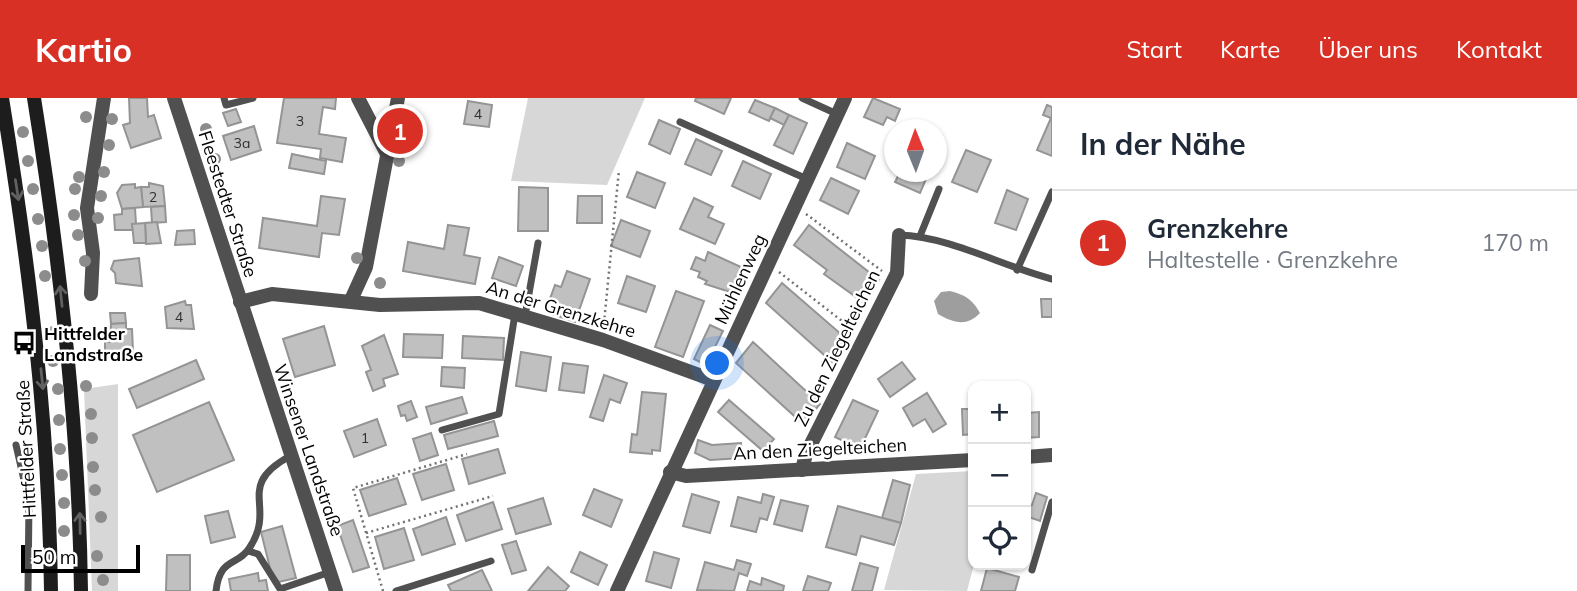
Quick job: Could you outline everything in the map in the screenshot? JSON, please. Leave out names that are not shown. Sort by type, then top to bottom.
[{"type":"main road","name":"Hittfelder Straße","points":[[2,98],[40,361],[50,515],[51,591]]},
{"type":"main road","points":[[34,98],[50,198],[75,419],[80,591]]},
{"type":"street","points":[[91,294],[93,253],[87,208],[104,98]]},
{"type":"street","name":"Fleestedter Straße","points":[[174,98],[245,322]]},
{"type":"street","points":[[358,98],[388,158]]},
{"type":"street","points":[[351,300],[366,267],[398,98]]},
{"type":"street","name":"Mühlenweg","points":[[617,591],[845,98]]},
{"type":"street","name":"Zu den Ziegelteichen","points":[[802,470],[806,454],[897,273],[899,235]]},
{"type":"street","name":"An der Grenzkehre","points":[[240,302],[272,294],[380,305],[479,303],[603,340],[713,380]]},
{"type":"street","name":"Winsener Landstraße","points":[[245,322],[336,591]]},
{"type":"street","points":[[1031,457],[1052,455]]},
{"type":"street","name":"An den Ziegelteichen","points":[[670,472],[686,476],[968,460]]},
{"type":"lane","points":[[224,98],[226,105],[253,98]]},
{"type":"lane","points":[[802,98],[838,114]]},
{"type":"lane","points":[[680,122],[807,180]]},
{"type":"lane","points":[[920,236],[939,189]]},
{"type":"lane","points":[[1017,270],[1052,192]]},
{"type":"lane","name":"Zu den Ziegelteichen","points":[[899,235],[920,236],[1017,270],[1052,279]]},
{"type":"lane","points":[[442,430],[499,414],[538,243]]},
{"type":"lane","points":[[16,445],[29,502],[28,591]]},
{"type":"lane","points":[[216,591],[224,566],[248,551],[261,516],[258,487],[265,472],[290,456]]},
{"type":"lane","points":[[1032,570],[1052,502]]},
{"type":"lane","points":[[248,551],[258,554],[280,589],[330,572]]},
{"type":"lane","points":[[396,591],[491,561]]},
{"type":"path","points":[[603,340],[619,170]]},
{"type":"path","points":[[795,206],[893,279]]},
{"type":"path","points":[[768,263],[864,338]]},
{"type":"path","points":[[383,591],[353,488],[467,454]]},
{"type":"path","points":[[366,533],[494,496]]},
{"type":"shaded area","points":[[528,98],[645,98],[607,185],[511,181]]},
{"type":"shaded area","points":[[950,291],[968,298],[980,313],[965,322],[949,320],[938,314],[934,301],[941,292]]},
{"type":"shaded area","points":[[118,384],[118,591],[92,591],[84,389]]},
{"type":"shaded area","points":[[968,471],[968,570],[973,570],[967,591],[884,590],[916,474]]},
{"type":"building","points":[[129,98],[147,98],[148,117],[154,115],[161,138],[131,148],[123,125],[130,123]]},
{"type":"building","points":[[284,98],[336,98],[335,109],[323,107],[319,134],[346,138],[342,162],[320,158],[321,149],[277,143]]},
{"type":"building","points":[[696,98],[731,98],[724,114],[695,101]]},
{"type":"building","points":[[873,98],[900,109],[896,119],[887,117],[883,125],[864,117]]},
{"type":"building","points":[[755,100],[775,108],[769,121],[749,112]]},
{"type":"building","points":[[468,101],[492,105],[489,127],[464,124]]},
{"type":"building","points":[[1047,105],[1052,107],[1052,156],[1037,150],[1051,118],[1043,115]]},
{"type":"building","points":[[775,108],[789,115],[784,125],[770,118]]},
{"type":"building","points":[[236,109],[241,122],[228,126],[223,113]]},
{"type":"building","points":[[789,115],[807,123],[793,154],[774,145]]},
{"type":"building","points":[[659,120],[680,129],[670,154],[649,144]]},
{"type":"building","points":[[254,126],[261,150],[231,160],[223,136]]},
{"type":"building","points":[[696,139],[722,151],[711,175],[685,164]]},
{"type":"building","points":[[847,143],[875,156],[865,179],[837,167]]},
{"type":"building","points":[[966,150],[991,160],[977,192],[952,182]]},
{"type":"building","points":[[292,154],[326,161],[324,174],[289,168]]},
{"type":"building","points":[[743,161],[771,174],[760,199],[732,186]]},
{"type":"building","points":[[637,172],[665,183],[655,208],[627,197]]},
{"type":"building","points":[[831,178],[859,191],[848,214],[820,200]]},
{"type":"building","points":[[895,182],[925,182],[920,193]]},
{"type":"building","points":[[149,183],[163,186],[165,206],[143,207],[141,187],[149,187]]},
{"type":"building","points":[[135,184],[135,188],[141,187],[143,207],[122,209],[117,193],[122,185]]},
{"type":"building","points":[[519,187],[548,188],[548,231],[518,231]]},
{"type":"building","points":[[1007,190],[1028,199],[1016,230],[995,223]]},
{"type":"building","points":[[321,196],[345,199],[339,235],[322,233],[319,257],[259,248],[263,218],[317,226]]},
{"type":"building","points":[[578,196],[602,196],[602,223],[577,223]]},
{"type":"building","points":[[694,198],[713,207],[708,217],[724,224],[715,244],[680,229]]},
{"type":"building","points":[[165,206],[166,222],[152,223],[151,207]]},
{"type":"building","points":[[135,208],[136,224],[132,224],[133,230],[115,230],[114,215],[122,214],[122,209]]},
{"type":"building","points":[[621,220],[650,231],[640,257],[611,246]]},
{"type":"building","points":[[157,222],[161,243],[146,244],[145,223]]},
{"type":"building","points":[[145,223],[146,243],[134,243],[132,224]]},
{"type":"building","points":[[448,225],[469,228],[464,255],[480,258],[475,284],[403,271],[408,242],[444,249]]},
{"type":"building","points":[[809,225],[879,280],[863,302],[824,274],[827,270],[794,245]]},
{"type":"building","points":[[194,230],[195,244],[175,245],[177,231]]},
{"type":"building","points":[[708,252],[741,267],[730,292],[705,284],[707,281],[698,277],[700,272],[691,269],[696,257],[705,261]]},
{"type":"building","points":[[499,257],[523,266],[516,286],[492,278]]},
{"type":"building","points":[[139,258],[142,286],[116,283],[115,273],[111,269],[114,261]]},
{"type":"building","points":[[567,271],[590,279],[575,322],[552,314],[553,309],[547,307],[555,285],[561,287]]},
{"type":"building","points":[[627,276],[655,286],[646,312],[618,303]]},
{"type":"building","points":[[782,283],[849,341],[832,362],[766,303]]},
{"type":"building","points":[[676,291],[704,301],[683,357],[655,347]]},
{"type":"building","points":[[1041,299],[1052,299],[1052,317],[1042,317]]},
{"type":"building","points":[[185,301],[186,305],[191,305],[194,329],[167,328],[165,307]]},
{"type":"building","points":[[110,313],[125,313],[126,323],[111,324]]},
{"type":"building","points":[[126,323],[126,329],[132,329],[133,351],[105,351],[105,342],[110,342],[111,324]]},
{"type":"building","points":[[710,325],[723,331],[706,365],[694,359]]},
{"type":"building","points":[[324,326],[335,365],[295,377],[283,339]]},
{"type":"building","points":[[404,334],[443,335],[442,358],[403,357]]},
{"type":"building","points":[[384,335],[398,374],[383,379],[385,386],[373,391],[366,372],[371,370],[362,346]]},
{"type":"building","points":[[463,336],[504,338],[503,360],[462,358]]},
{"type":"building","points":[[753,342],[820,404],[803,424],[736,363]]},
{"type":"building","points":[[521,352],[551,357],[546,391],[516,386]]},
{"type":"building","points":[[196,360],[204,379],[137,408],[129,389]]},
{"type":"building","points":[[902,362],[915,379],[890,397],[878,379]]},
{"type":"building","points":[[563,363],[588,366],[584,393],[559,390]]},
{"type":"building","points":[[442,367],[465,368],[464,388],[441,386]]},
{"type":"building","points":[[604,375],[627,383],[620,403],[610,399],[603,421],[590,417]]},
{"type":"building","points":[[642,392],[666,394],[660,451],[652,450],[652,454],[630,452],[632,434],[637,435]]},
{"type":"building","points":[[927,393],[946,424],[933,432],[925,419],[913,426],[903,408]]},
{"type":"building","points":[[462,397],[467,413],[431,424],[426,407]]},
{"type":"building","points":[[729,400],[774,439],[763,451],[718,412]]},
{"type":"building","points":[[853,400],[878,411],[860,449],[835,437]]},
{"type":"building","points":[[411,401],[417,417],[407,421],[405,415],[401,416],[398,406]]},
{"type":"building","points":[[209,402],[234,460],[157,492],[133,435]]},
{"type":"building","points":[[962,409],[968,409],[968,434],[963,435]]},
{"type":"building","points":[[1039,412],[1039,437],[1031,438],[1031,413]]},
{"type":"building","points":[[377,419],[386,445],[354,457],[344,431]]},
{"type":"building","points":[[494,421],[498,436],[448,449],[444,435]]},
{"type":"building","points":[[431,433],[438,455],[420,461],[413,439]]},
{"type":"building","points":[[698,440],[712,445],[741,443],[742,458],[710,460],[695,453]]},
{"type":"building","points":[[498,449],[505,473],[469,484],[462,459]]},
{"type":"building","points":[[446,464],[454,490],[422,500],[413,474]]},
{"type":"building","points":[[397,478],[406,504],[369,516],[360,490]]},
{"type":"building","points":[[893,480],[910,485],[901,523],[882,518]]},
{"type":"building","points":[[594,489],[622,500],[611,527],[583,515]]},
{"type":"building","points":[[1036,493],[1047,497],[1040,521],[1031,518]]},
{"type":"building","points":[[692,494],[719,502],[710,533],[683,526]]},
{"type":"building","points":[[763,494],[774,497],[767,520],[760,518],[756,532],[731,526],[738,497],[761,503]]},
{"type":"building","points":[[543,498],[551,524],[516,534],[508,509]]},
{"type":"building","points":[[781,500],[808,506],[802,531],[774,524]]},
{"type":"building","points":[[493,502],[502,529],[466,541],[457,515]]},
{"type":"building","points":[[838,506],[901,523],[894,545],[861,536],[856,555],[826,547]]},
{"type":"building","points":[[228,511],[235,537],[211,543],[205,516]]},
{"type":"building","points":[[446,517],[455,544],[422,555],[413,529]]},
{"type":"building","points":[[353,520],[369,567],[353,572],[337,526]]},
{"type":"building","points":[[282,526],[296,578],[279,582],[272,576],[261,532]]},
{"type":"building","points":[[404,528],[414,560],[384,569],[375,537]]},
{"type":"building","points":[[516,541],[526,570],[512,574],[502,545]]},
{"type":"building","points":[[580,552],[607,565],[598,585],[571,572]]},
{"type":"building","points":[[654,552],[679,559],[671,588],[646,581]]},
{"type":"building","points":[[167,555],[190,555],[190,591],[166,591]]},
{"type":"building","points":[[737,560],[751,564],[747,576],[739,573],[734,591],[697,590],[705,562],[734,570]]},
{"type":"building","points":[[860,563],[878,568],[872,591],[852,591]]},
{"type":"building","points":[[548,567],[569,586],[565,591],[528,591]]},
{"type":"building","points":[[482,570],[492,591],[451,591],[448,585]]},
{"type":"building","points":[[986,570],[1019,577],[1015,591],[981,591]]},
{"type":"building","points":[[258,573],[259,581],[266,580],[268,591],[231,591],[229,579]]},
{"type":"building","points":[[808,576],[831,583],[828,591],[803,591]]},
{"type":"building","points":[[762,578],[784,586],[783,591],[747,591],[750,581],[761,585]]},
{"type":"place","name":"Grenzkehre","points":[[400,131]]},
{"type":"place","name":"Hittfelder Landstraße","points":[[24,343]]}]
